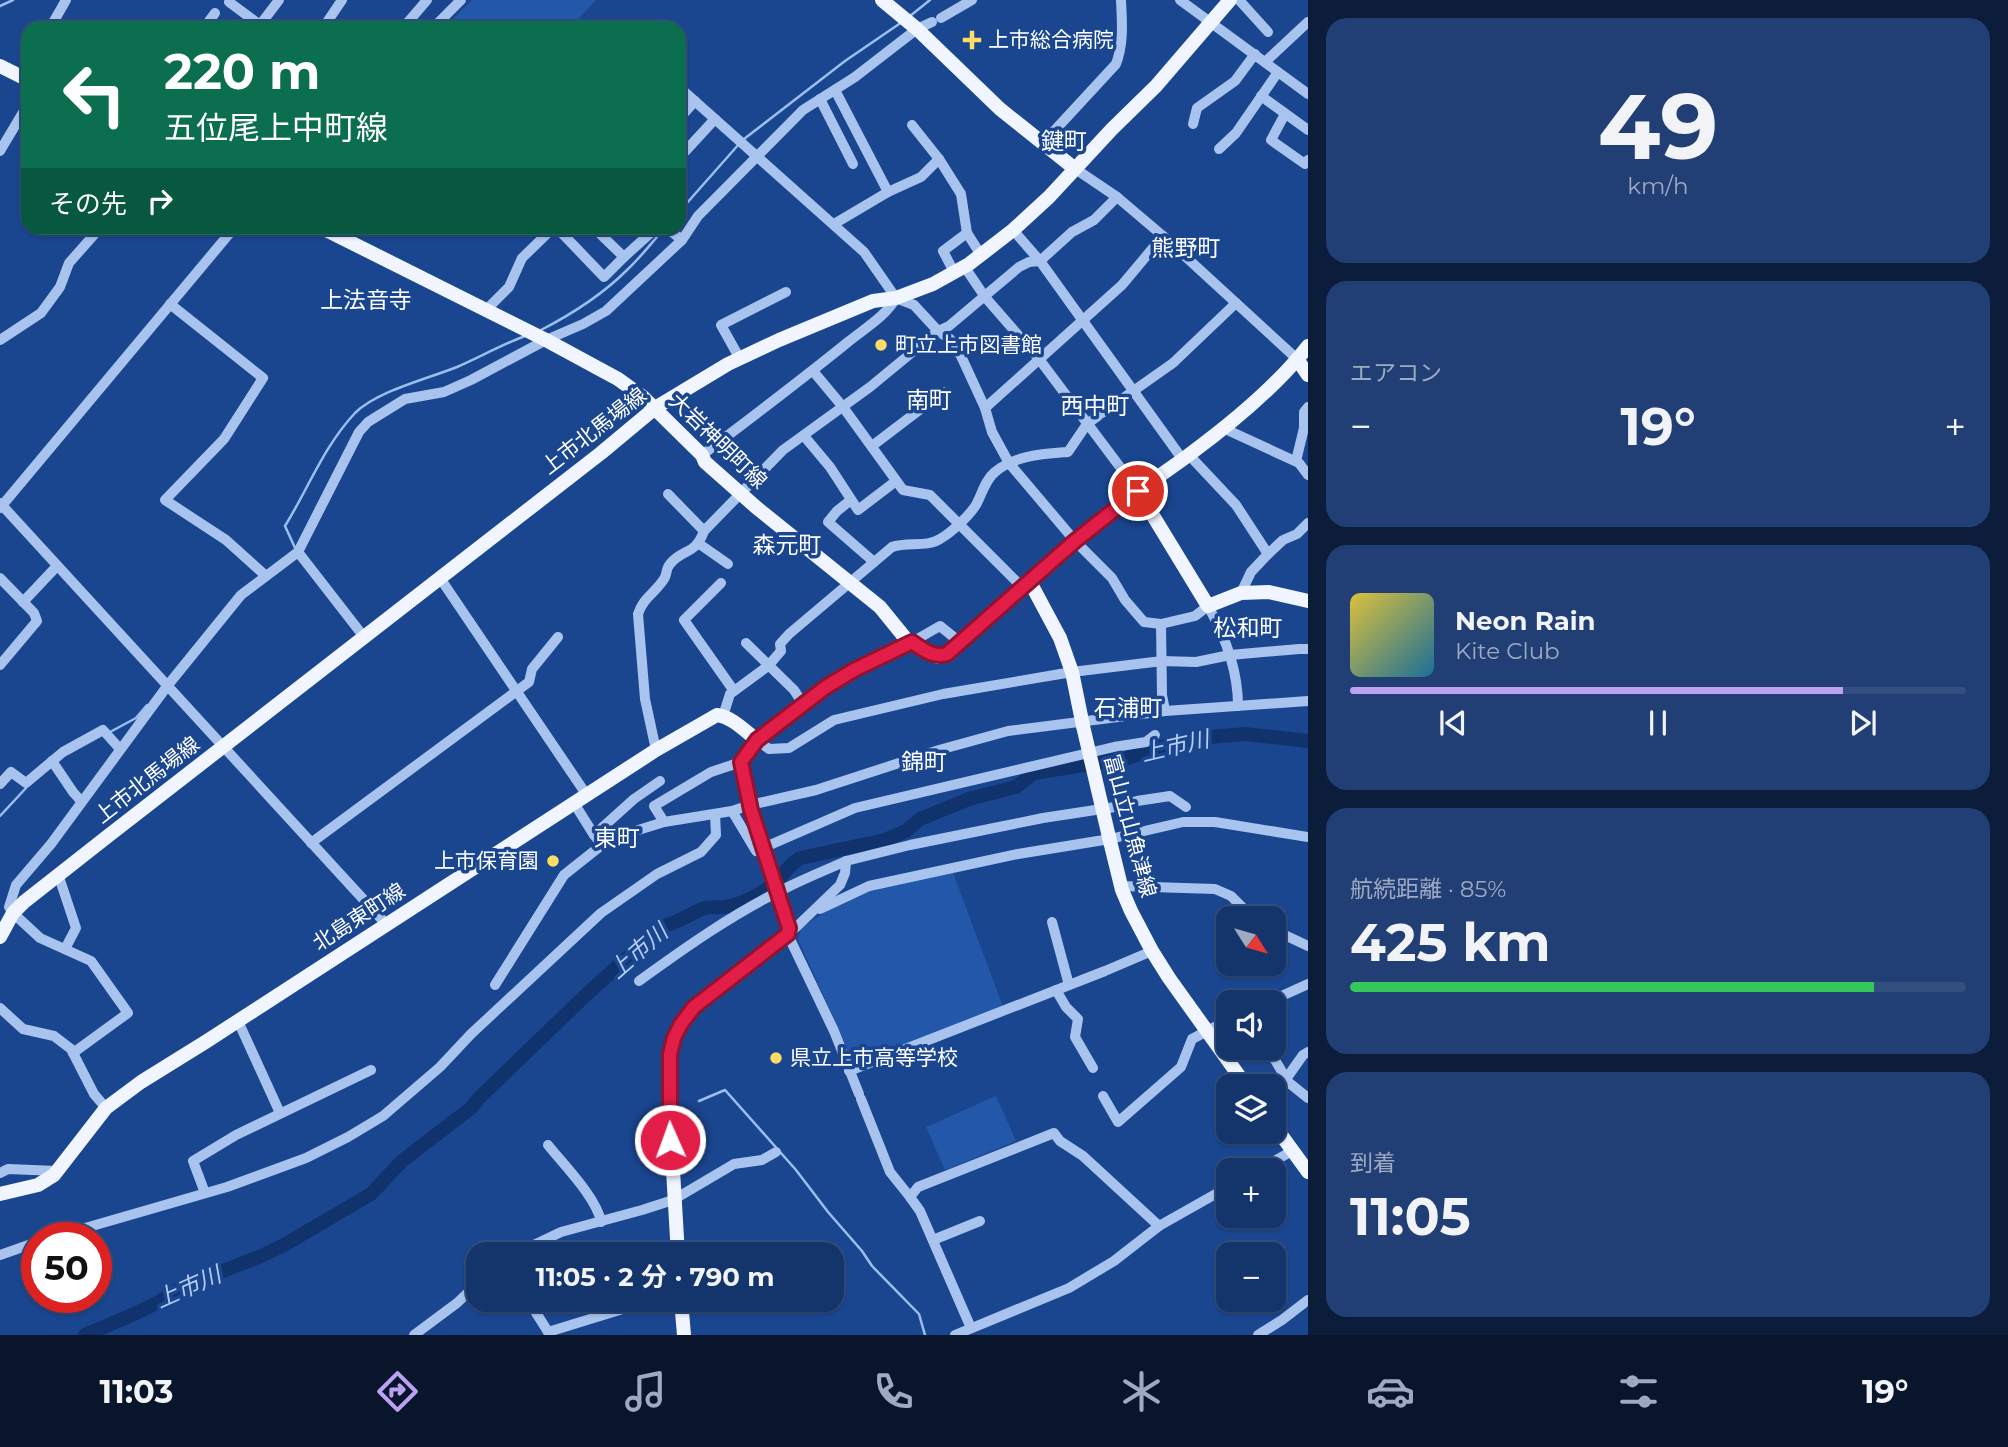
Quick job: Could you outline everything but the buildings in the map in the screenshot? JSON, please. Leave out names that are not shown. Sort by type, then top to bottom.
[{"type":"main road","points":[[882,0],[917,29],[1000,109],[1074,167]]},
{"type":"main road","name":"上市北馬場線","points":[[0,937],[13,913],[35,892],[601,453],[655,408],[740,359],[873,301],[896,298],[933,284],[981,255],[1049,197],[1074,167],[1156,86],[1230,0]]},
{"type":"main road","points":[[0,66],[21,76]]},
{"type":"main road","name":"大岩神明町線","points":[[336,235],[547,340],[618,379],[655,408],[702,455],[705,462],[757,508],[880,607],[906,639],[912,642]]},
{"type":"main road","points":[[677,1242],[668,1080],[674,1038],[694,1007],[788,931],[751,807],[741,762],[757,740],[803,704],[854,670],[912,642],[938,657],[947,654],[1075,541],[1223,428],[1308,346]]},
{"type":"main road","points":[[1297,359],[1308,375]]},
{"type":"main road","points":[[1138,491],[1208,606],[1241,593],[1269,592],[1308,601]]},
{"type":"main road","name":"富山立山魚津線","points":[[1027,585],[1060,638],[1072,672],[1121,886],[1131,911],[1168,978],[1238,1074]]},
{"type":"main road","name":"北島東町線","points":[[0,1194],[38,1185],[57,1171],[106,1108],[141,1082],[586,794],[716,715],[723,716]]},
{"type":"main road","points":[[723,716],[757,740]]},
{"type":"main road","points":[[1286,1142],[1308,1172]]},
{"type":"main road","points":[[682,1312],[684,1335]]},
{"type":"street","points":[[54,21],[66,0]]},
{"type":"street","points":[[263,21],[279,0]]},
{"type":"street","points":[[328,21],[342,0]]},
{"type":"street","points":[[409,21],[427,0]]},
{"type":"street","points":[[442,21],[461,0]]},
{"type":"street","points":[[686,234],[698,216],[803,110],[855,77],[917,29],[972,0]]},
{"type":"street","points":[[1043,143],[1116,64],[1122,34],[1121,0]]},
{"type":"street","points":[[1180,0],[1308,94]]},
{"type":"street","points":[[1239,0],[1268,32]]},
{"type":"street","points":[[229,2],[253,21]]},
{"type":"street","points":[[418,10],[430,21]]},
{"type":"street","points":[[209,21],[215,13]]},
{"type":"street","points":[[1265,62],[1308,22]]},
{"type":"street","points":[[1193,124],[1197,108],[1235,81],[1255,54]]},
{"type":"street","points":[[1219,149],[1237,133],[1278,72]]},
{"type":"street","points":[[835,90],[888,192]]},
{"type":"street","points":[[686,93],[864,252],[896,298],[914,305],[938,331],[950,339],[961,356],[985,408],[992,432],[1009,463],[1075,541],[1112,578],[1125,600],[1144,621],[1161,624],[1195,616],[1208,606],[1219,625],[1230,655],[1238,685],[1238,706]]},
{"type":"street","points":[[1261,96],[1308,130]]},
{"type":"street","points":[[820,99],[853,164]]},
{"type":"street","points":[[686,111],[695,101]]},
{"type":"street","points":[[1285,114],[1271,140],[1305,164],[1308,160]]},
{"type":"street","points":[[0,151],[21,116]]},
{"type":"street","points":[[686,150],[715,119]]},
{"type":"street","points":[[912,125],[939,159],[961,194],[967,233],[981,255]]},
{"type":"street","points":[[834,224],[888,192],[922,177],[939,159]]},
{"type":"street","points":[[1074,167],[1163,236],[1297,359]]},
{"type":"street","points":[[656,750],[645,699],[638,614],[641,604],[665,578],[668,565],[693,550],[704,531],[783,450],[843,407],[938,331],[949,326],[1019,267],[1040,261],[1072,232],[1094,220],[1116,197]]},
{"type":"street","points":[[1013,230],[1040,261],[1133,391],[1186,457],[1236,505],[1268,554]]},
{"type":"street","points":[[967,233],[943,251],[1039,359],[1138,491]]},
{"type":"street","points":[[0,340],[41,313],[60,288],[69,262],[94,235]]},
{"type":"street","points":[[228,235],[1,505],[386,924]]},
{"type":"street","points":[[485,311],[509,287],[522,258],[547,235]]},
{"type":"street","points":[[562,235],[604,277],[648,235]]},
{"type":"street","points":[[601,235],[624,257]]},
{"type":"street","points":[[676,235],[682,240]]},
{"type":"street","points":[[73,1053],[128,1013],[91,961],[40,938],[13,913],[9,907],[16,885],[51,844],[168,685],[242,595],[298,552],[359,432],[368,422],[405,399],[444,392],[583,324],[606,310],[685,235]]},
{"type":"street","points":[[985,408],[1122,285],[1163,236]]},
{"type":"street","points":[[740,359],[721,325],[786,292]]},
{"type":"street","points":[[702,455],[813,371],[891,306],[896,298]]},
{"type":"street","points":[[723,716],[730,694],[768,666],[781,651],[780,643],[789,634],[892,547],[899,544],[934,542],[942,538],[975,506],[989,478],[1009,463],[1022,457],[1068,452],[1087,424],[1173,363],[1236,303]]},
{"type":"street","points":[[170,304],[263,378],[224,439],[165,500],[226,540],[266,576]]},
{"type":"street","points":[[813,371],[843,407],[903,490],[930,495],[1027,585]]},
{"type":"street","points":[[872,446],[943,392]]},
{"type":"street","points":[[1296,461],[1304,428],[1304,412],[1308,407]]},
{"type":"street","points":[[1223,428],[1296,461],[1308,475]]},
{"type":"street","points":[[804,436],[830,467],[858,510],[897,481]]},
{"type":"street","points":[[667,494],[704,531]]},
{"type":"street","points":[[852,500],[828,522],[874,562]]},
{"type":"street","points":[[1241,593],[1251,572],[1268,554],[1308,523]]},
{"type":"street","points":[[698,543],[728,564]]},
{"type":"street","points":[[298,552],[363,637]]},
{"type":"street","points":[[23,602],[57,566]]},
{"type":"street","points":[[0,578],[34,613],[37,621],[0,666]]},
{"type":"street","points":[[440,578],[586,794]]},
{"type":"street","points":[[721,583],[684,620],[734,691]]},
{"type":"street","points":[[1161,624],[1162,695],[1165,711]]},
{"type":"street","points":[[912,642],[940,626],[961,643]]},
{"type":"street","points":[[312,843],[529,682],[532,669],[558,637]]},
{"type":"street","points":[[746,643],[794,690],[803,704]]},
{"type":"street","points":[[757,740],[769,749],[789,748],[834,720],[943,694],[1072,672],[1162,661],[1196,662],[1230,655],[1308,649]]},
{"type":"street","points":[[495,985],[564,875],[603,844],[620,836],[664,822],[751,807],[816,790],[939,750],[1009,731],[1165,711],[1308,701]]},
{"type":"street","points":[[0,784],[12,772],[26,783],[52,761],[103,730],[120,749]]},
{"type":"street","points":[[732,811],[756,852],[855,808],[1114,747],[1146,742],[1155,735]]},
{"type":"street","points":[[52,761],[81,801]]},
{"type":"street","points":[[664,822],[654,806],[711,772],[741,762]]},
{"type":"street","points":[[594,835],[634,799],[660,781]]},
{"type":"street","points":[[639,981],[695,940],[754,905],[846,861],[910,845],[1137,801],[1170,796],[1186,807]]},
{"type":"street","points":[[574,803],[594,835],[603,844]]},
{"type":"street","points":[[105,1222],[205,1193],[306,1158],[383,1116],[440,1067],[471,1034],[601,913],[657,874],[701,852],[716,835],[715,814]]},
{"type":"street","points":[[971,1328],[920,1211],[890,1172],[834,1031],[788,931],[825,905],[869,886],[1183,822],[1250,826],[1308,837]]},
{"type":"street","points":[[1287,834],[1308,844]]},
{"type":"street","points":[[811,914],[840,885],[846,861]]},
{"type":"street","points":[[58,874],[76,928],[65,949]]},
{"type":"street","points":[[1121,886],[1215,888],[1231,896],[1241,906]]},
{"type":"street","points":[[1052,922],[1069,985]]},
{"type":"street","points":[[1286,936],[1308,946]]},
{"type":"street","points":[[849,1071],[1152,951]]},
{"type":"street","points":[[1286,994],[1308,984]]},
{"type":"street","points":[[1056,990],[1077,1019],[1075,1037],[1093,1068]]},
{"type":"street","points":[[0,1008],[23,1029],[54,1036],[62,1041],[73,1053],[94,1094],[106,1108]]},
{"type":"street","points":[[238,1021],[280,1113]]},
{"type":"street","points":[[1103,1096],[1118,1122],[1181,1067],[1192,1039],[1216,1025]]},
{"type":"street","points":[[1308,1052],[1286,1079],[1308,1098]]},
{"type":"street","points":[[205,1193],[193,1161],[236,1135],[371,1070]]},
{"type":"street","points":[[911,1196],[918,1187],[1054,1133],[1159,1226]]},
{"type":"street","points":[[548,1144],[581,1185],[599,1213],[601,1222]]},
{"type":"street","points":[[1279,1158],[1292,1150]]},
{"type":"street","points":[[541,1242],[561,1233],[673,1200],[734,1164],[762,1160],[776,1152]]},
{"type":"street","points":[[0,1173],[8,1169],[57,1171]]},
{"type":"street","points":[[955,1335],[1069,1288],[1114,1261],[1159,1226],[1216,1194]]},
{"type":"street","points":[[933,1240],[980,1221]]},
{"type":"street","points":[[0,1255],[21,1248]]},
{"type":"street","points":[[414,1335],[466,1294]]},
{"type":"street","points":[[1258,1335],[1308,1300]]},
{"type":"street","points":[[535,1312],[549,1334],[616,1312]]},
{"type":"shaded area","points":[[472,0],[596,0],[576,21],[451,21]]},
{"type":"shaded area","points":[[952,870],[1003,1007],[855,1066],[798,939],[801,929],[842,902],[868,890]]},
{"type":"shaded area","points":[[996,1096],[1016,1141],[945,1170],[926,1127]]},
{"type":"waterway","points":[[0,6],[13,0]]},
{"type":"waterway","points":[[910,16],[930,0]]},
{"type":"waterway","points":[[744,139],[845,61],[902,22]]},
{"type":"waterway","points":[[686,204],[739,144]]},
{"type":"waterway","points":[[541,330],[608,287],[659,235]]},
{"type":"waterway","points":[[296,550],[285,526],[334,439],[355,413],[389,392],[457,367],[525,336]]},
{"type":"waterway","points":[[110,732],[136,718],[147,705]]},
{"type":"waterway","name":"上市川","points":[[85,1335],[132,1315],[202,1279],[284,1245],[371,1194],[402,1161],[471,1108],[587,994],[662,926],[705,908],[729,906],[750,899],[773,885],[800,858],[885,840],[906,831],[920,819],[969,799],[1016,787],[1034,773],[1127,758],[1186,739],[1245,734],[1308,741]]},
{"type":"waterway","points":[[0,816],[26,788]]},
{"type":"waterway","points":[[699,1101],[725,1090],[796,1170],[872,1266],[919,1314],[925,1335]]},
{"type":"place","name":"上市総合病院","points":[[972,40]]},
{"type":"place","name":"町立上市図書館","points":[[881,345]]},
{"type":"place","name":"上市保育園","points":[[553,861]]},
{"type":"place","name":"県立上市高等学校","points":[[776,1058]]},
{"type":"district","name":"鍵町","points":[[1064,141]]},
{"type":"district","name":"熊野町","points":[[1186,248]]},
{"type":"district","name":"上法音寺","points":[[366,300]]},
{"type":"district","name":"南町","points":[[929,400]]},
{"type":"district","name":"西中町","points":[[1095,406]]},
{"type":"district","name":"森元町","points":[[787,545]]},
{"type":"district","name":"松和町","points":[[1248,628]]},
{"type":"district","name":"石浦町","points":[[1128,708]]},
{"type":"district","name":"錦町","points":[[924,762]]},
{"type":"district","name":"東町","points":[[617,838]]},
{"type":"route","points":[[670,1140],[670,1054],[681,1024],[694,1007],[788,934],[789,928],[751,810],[741,762],[757,740],[826,687],[854,670],[912,642],[938,657],[947,654],[1075,541],[1138,491]]}]
